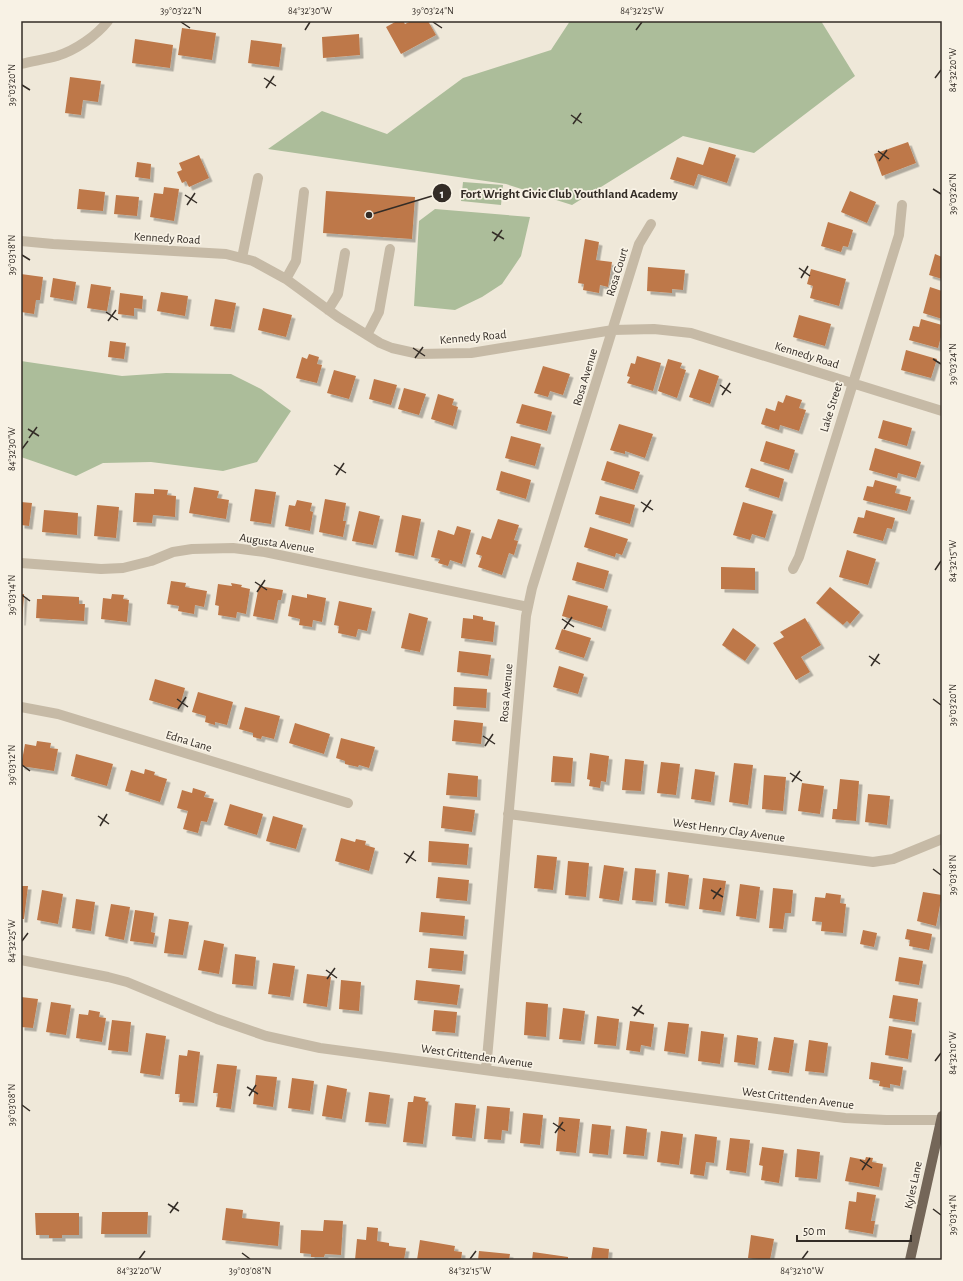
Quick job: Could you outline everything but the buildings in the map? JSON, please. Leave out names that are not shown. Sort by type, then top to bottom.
[{"type":"main road","name":"Kyles Lane","points":[[910,1260],[942,1119]]},
{"type":"street","points":[[21,64],[58,56],[81,45],[101,30],[108,21]]},
{"type":"street","points":[[242,258],[258,178]]},
{"type":"street","points":[[286,279],[296,261],[304,192]]},
{"type":"street","name":"Lake Street","points":[[793,569],[799,557],[899,235],[902,205]]},
{"type":"street","name":"Rosa Court","points":[[613,330],[639,244],[651,224]]},
{"type":"street","name":"Kennedy Road","points":[[21,241],[226,254],[253,261],[286,279],[328,310],[367,335],[392,348],[419,354],[471,353],[613,330],[654,329],[691,333],[942,410]]},
{"type":"street","points":[[367,335],[379,312],[390,249]]},
{"type":"street","points":[[328,310],[338,294],[345,253]]},
{"type":"street","name":"Rosa Avenue","points":[[486,1070],[526,616],[534,580],[613,330]]},
{"type":"street","name":"Augusta Avenue","points":[[21,563],[102,569],[122,568],[151,562],[173,552],[192,549],[233,548],[265,552],[528,607]]},
{"type":"street","name":"Edna Lane","points":[[21,707],[58,714],[348,803]]},
{"type":"street","name":"West Henry Clay Avenue","points":[[508,814],[873,862],[894,859],[942,838]]},
{"type":"street","name":"West Crittenden Avenue","points":[[21,960],[127,982],[217,1020],[266,1036],[320,1048],[845,1118],[886,1120],[942,1119]]},
{"type":"green space","points":[[570,21],[821,21],[855,76],[754,153],[683,136],[572,205],[506,184],[268,149],[322,111],[387,134],[463,78],[551,50]]},
{"type":"green space","points":[[463,182],[503,185],[501,205],[461,201]]},
{"type":"green space","points":[[435,209],[530,217],[521,256],[502,284],[482,297],[455,310],[414,306],[419,221]]},
{"type":"green space","points":[[21,361],[122,376],[166,373],[231,374],[261,389],[291,411],[257,462],[223,471],[151,462],[103,463],[76,476],[21,457]]},
{"type":"place","name":"Fort Wright Civic Club Youthland Academy","points":[[369,215]]}]
